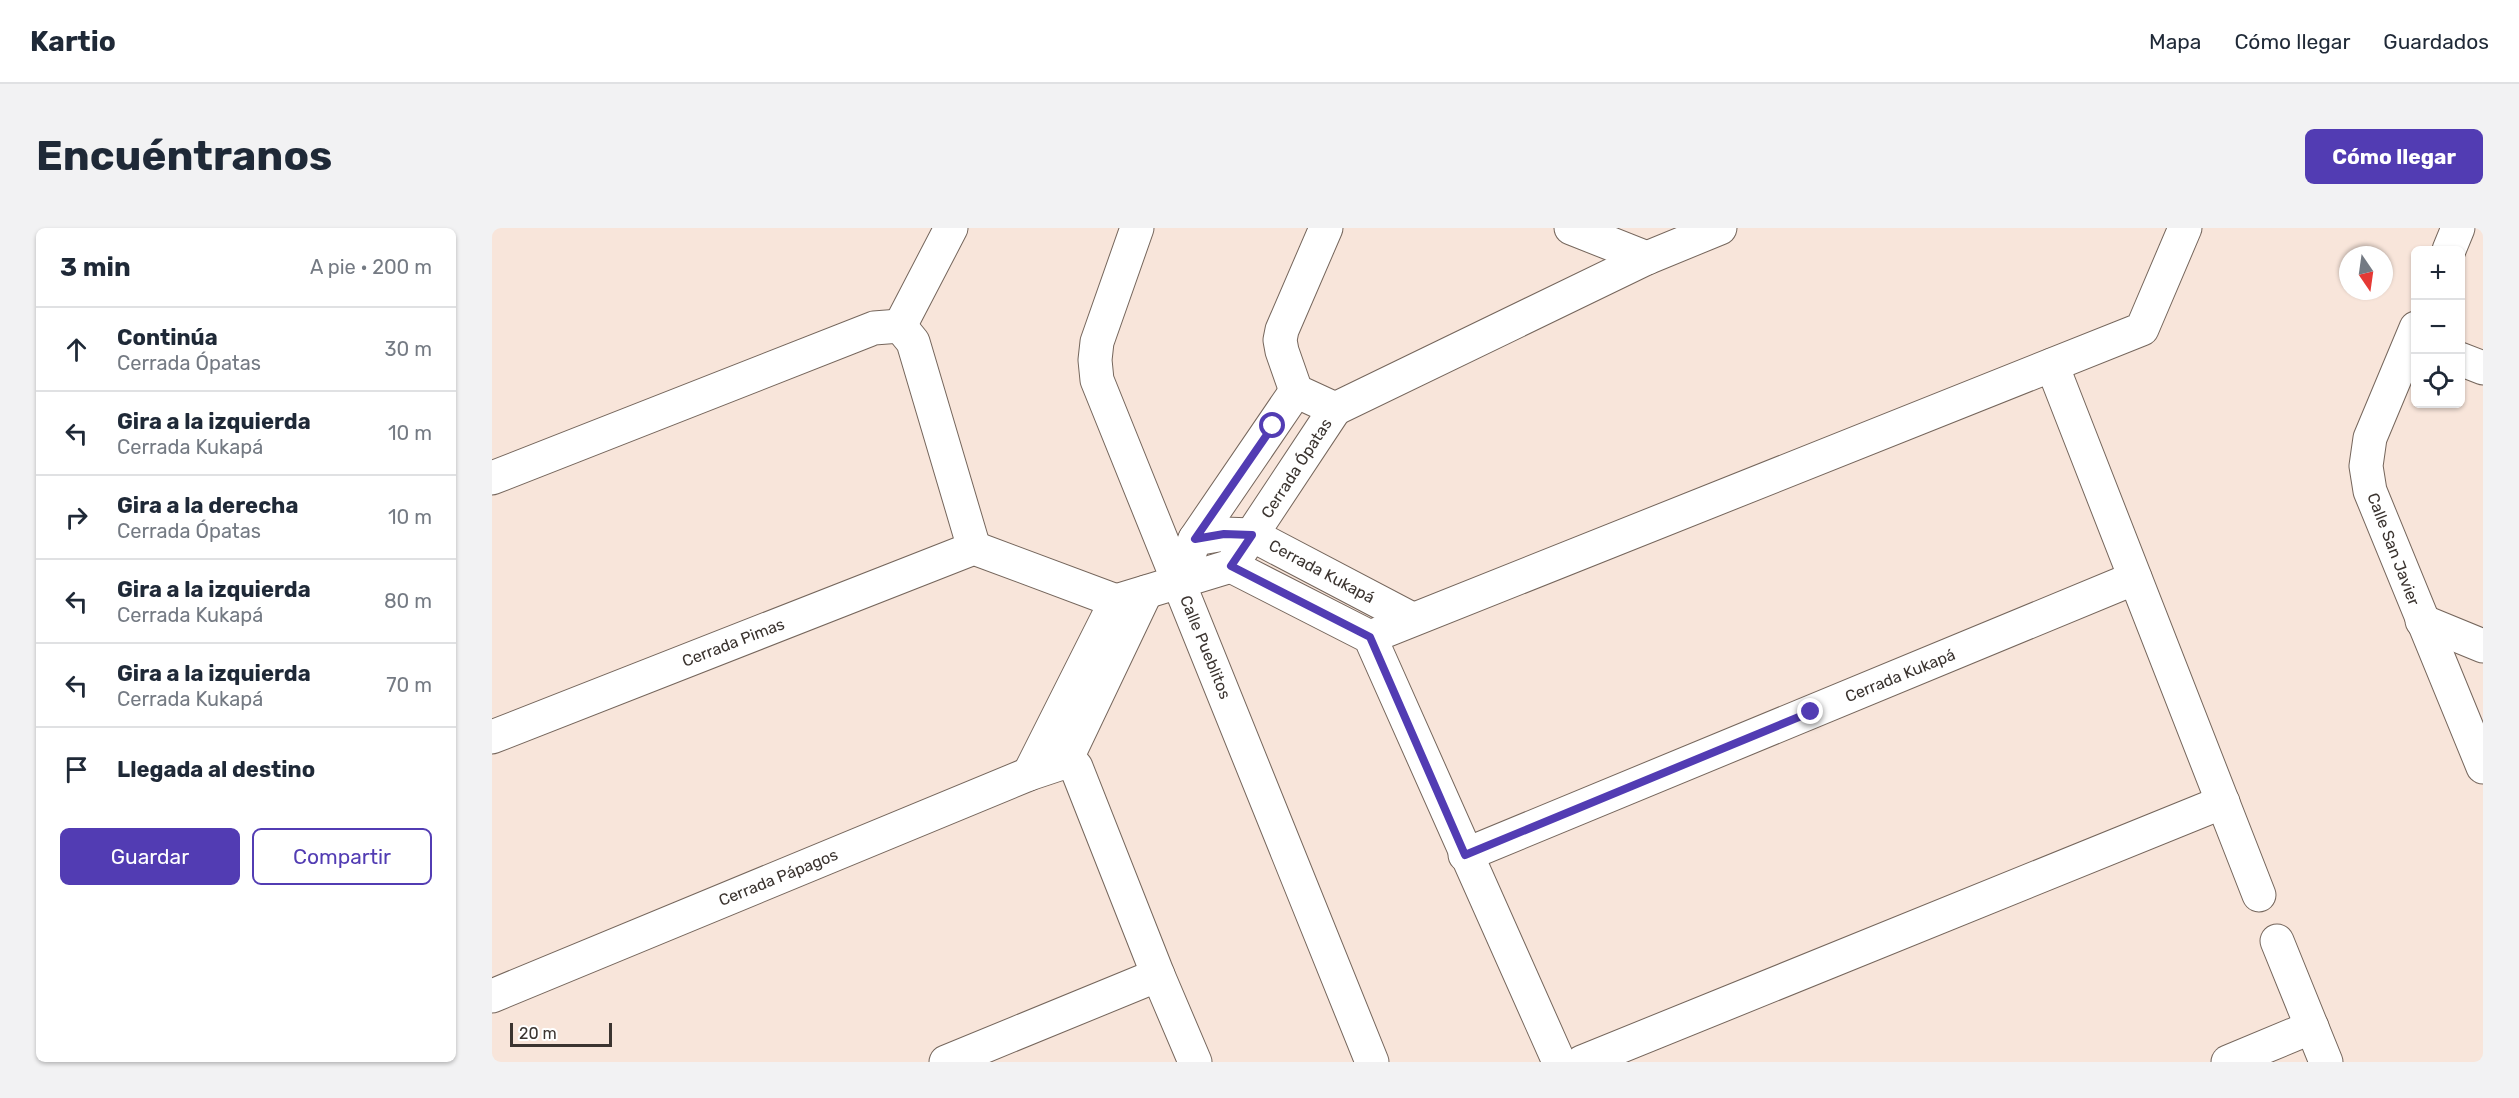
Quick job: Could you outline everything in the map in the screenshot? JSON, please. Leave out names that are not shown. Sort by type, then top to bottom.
[{"type":"street","points":[[900,327],[951,228]]},
{"type":"street","name":"Calle Pueblitos","points":[[1137,228],[1097,342],[1097,380],[1372,1062]]},
{"type":"street","points":[[1180,582],[1195,539],[1296,391],[1280,340],[1282,330],[1326,228]]},
{"type":"street","points":[[1571,228],[1647,258]]},
{"type":"street","name":"Cerrada Ópatas","points":[[1231,566],[1335,409],[1647,258],[1720,228]]},
{"type":"street","points":[[1370,637],[1412,618],[2142,329],[2185,228]]},
{"type":"street","points":[[2451,246],[2458,228]]},
{"type":"street","points":[[492,478],[874,328],[900,327]]},
{"type":"street","points":[[900,327],[913,342],[974,548],[1131,597],[1231,566],[1370,637],[1559,1062]]},
{"type":"street","name":"Calle San Javier","points":[[2411,343],[2370,438],[2366,466],[2370,491],[2483,767]]},
{"type":"street","points":[[2465,361],[2483,368]]},
{"type":"street","points":[[2052,365],[2259,895]]},
{"type":"street","name":"Cerrada Ópatas","points":[[1296,391],[1335,409]]},
{"type":"street","name":"Cerrada Kukapá","points":[[1195,539],[1224,534],[1252,535],[1412,618]]},
{"type":"street","name":"Cerrada Pimas","points":[[492,737],[974,548]]},
{"type":"street","name":"Cerrada Kukapá","points":[[1465,855],[2135,578]]},
{"type":"street","points":[[1131,597],[1065,762],[1072,762],[1076,767],[1195,1062]]},
{"type":"street","points":[[1029,774],[1131,597]]},
{"type":"street","points":[[2422,621],[2483,646]]},
{"type":"street","name":"Cerrada Pápagos","points":[[492,996],[1029,774],[1065,762]]},
{"type":"street","points":[[1582,1062],[2223,802]]},
{"type":"street","points":[[2277,941],[2326,1062]]},
{"type":"street","points":[[946,1062],[1158,975]]},
{"type":"street","points":[[2228,1062],[2312,1028]]},
{"type":"route","points":[[1273,426],[1195,539],[1224,534],[1252,535],[1231,566],[1370,637],[1465,855],[1811,712]]}]
